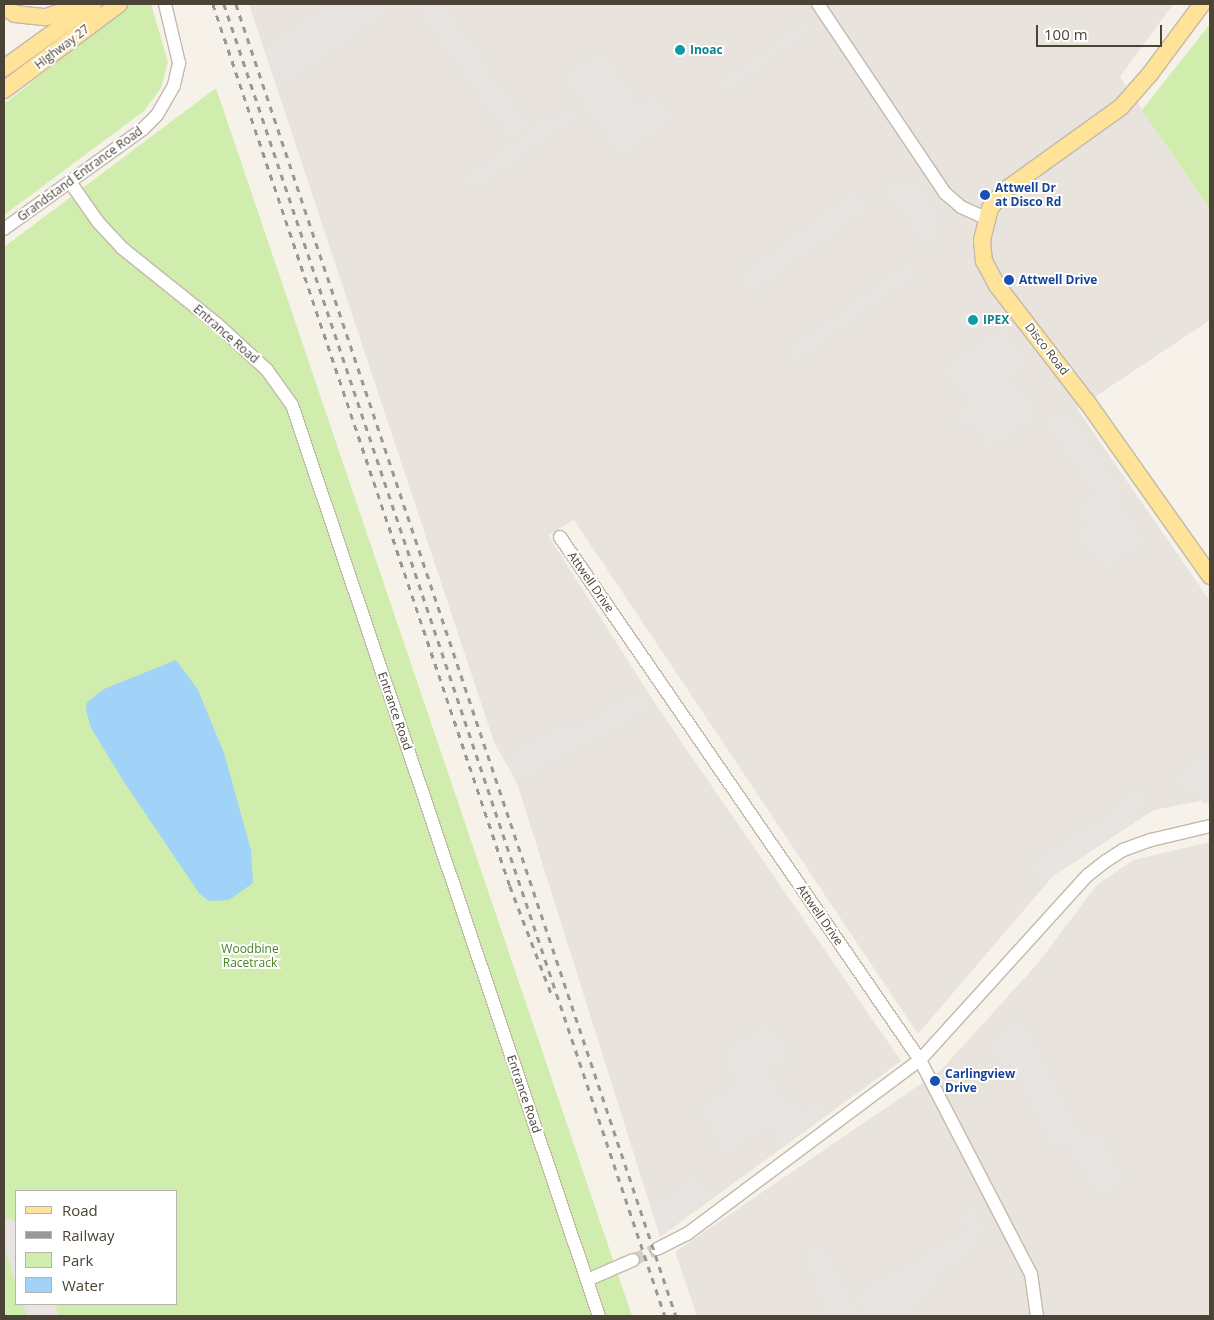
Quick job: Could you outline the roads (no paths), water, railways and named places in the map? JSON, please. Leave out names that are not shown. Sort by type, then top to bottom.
[{"type":"main road","points":[[4,7],[16,14],[46,17],[82,4]]},
{"type":"main road","name":"Highway 27","points":[[4,68],[92,4]]},
{"type":"main road","name":"Highway 27","points":[[7,89],[119,4]]},
{"type":"main road","points":[[986,218],[1004,191],[1121,107],[1150,74],[1202,4]]},
{"type":"main road","name":"Disco Road","points":[[986,218],[982,250],[996,284],[1093,409],[1210,576]]},
{"type":"street","name":"Grandstand Entrance Road","points":[[4,229],[143,129],[157,115],[174,85],[179,62],[166,4]]},
{"type":"street","points":[[818,4],[945,192],[960,207],[986,218]]},
{"type":"street","name":"Entrance Road","points":[[70,182],[98,222],[122,248],[238,343],[267,370],[292,405],[599,1316]]},
{"type":"street","name":"Attwell Drive","points":[[560,537],[920,1060],[1031,1274],[1037,1316]]},
{"type":"street","points":[[657,1249],[687,1234],[920,1060],[1088,875],[1123,850],[1210,826]]},
{"type":"street","points":[[587,1280],[632,1260]]},
{"type":"water","points":[[176,660],[198,690],[224,753],[251,850],[253,883],[229,900],[209,901],[199,893],[124,782],[91,728],[86,710],[87,702],[104,689]]},
{"type":"tunnel","points":[[633,1260],[657,1249]]},
{"type":"railway","points":[[213,4],[510,886],[551,993]]},
{"type":"railway","points":[[224,4],[665,1316]]},
{"type":"railway","points":[[236,4],[676,1316]]},
{"type":"place","name":"Inoac","points":[[680,50]]},
{"type":"place","name":"Attwell Dr at Disco Rd","points":[[985,195]]},
{"type":"place","name":"Attwell Drive","points":[[1009,280]]},
{"type":"place","name":"IPEX","points":[[973,320]]},
{"type":"place","name":"Carlingview Drive","points":[[935,1081]]},
{"type":"park label","name":"Woodbine Racetrack","points":[[250,956]]}]
